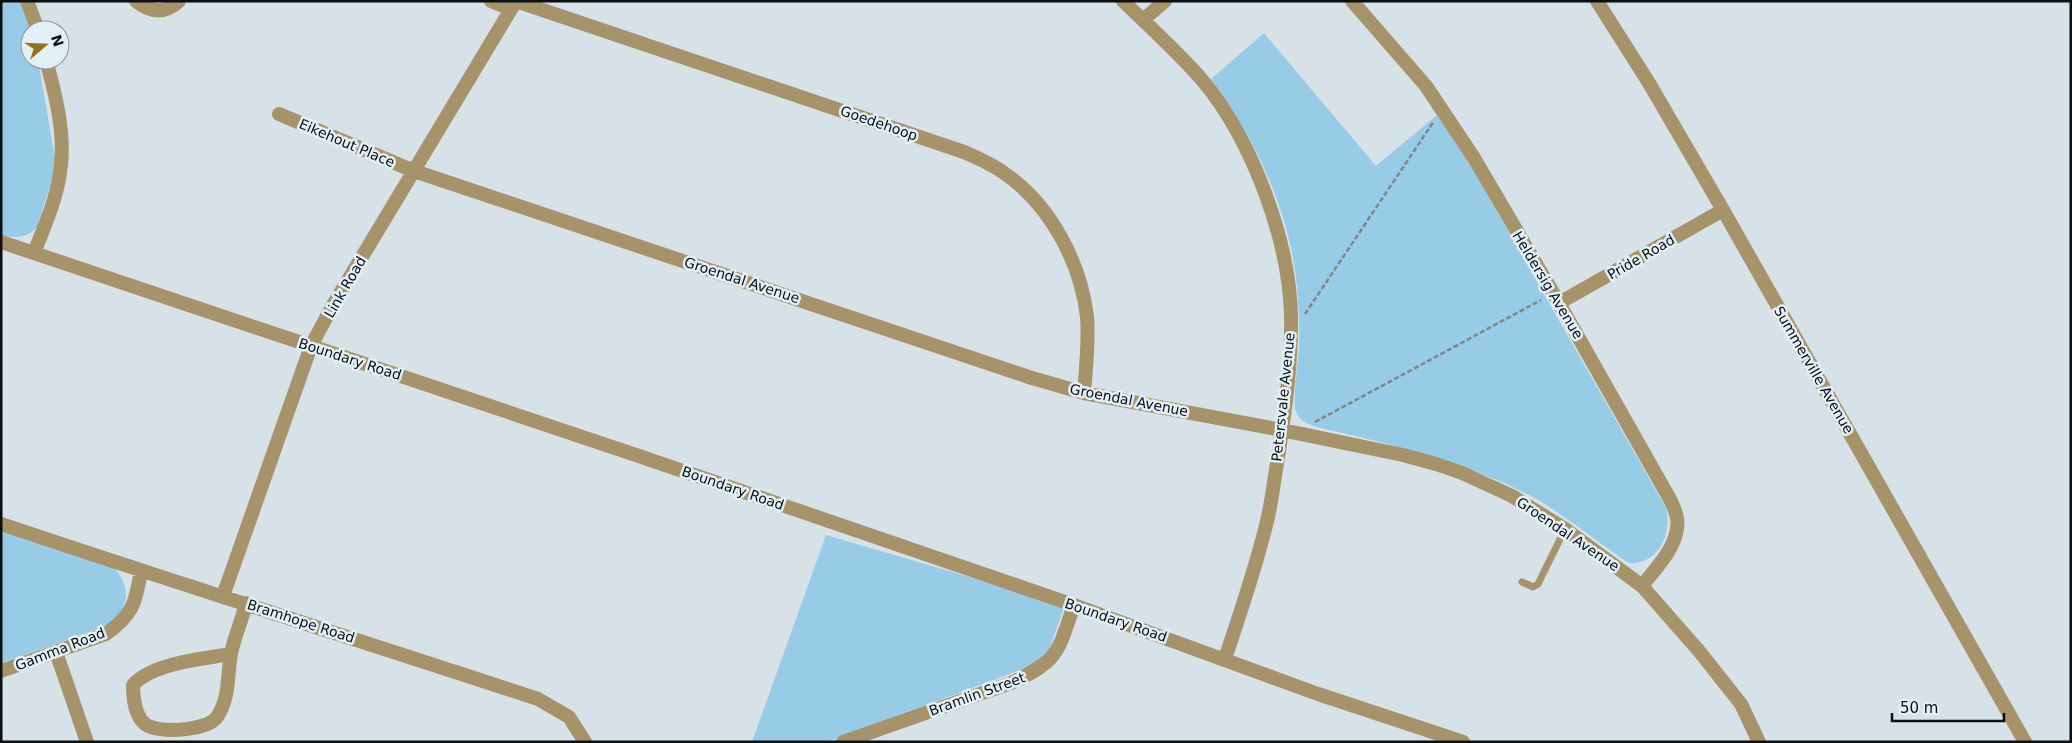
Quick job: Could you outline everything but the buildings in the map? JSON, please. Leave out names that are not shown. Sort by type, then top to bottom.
[{"type":"street","points":[[27,1],[34,20]]},
{"type":"street","points":[[136,1],[153,11],[160,11],[174,6],[179,1]]},
{"type":"street","name":"Goedehoop","points":[[491,1],[514,4],[964,152],[985,160],[1006,173],[1030,195],[1051,221],[1072,257],[1082,289],[1087,318],[1087,357],[1084,393]]},
{"type":"street","name":"Petersvale Avenue","points":[[1123,1],[1203,82],[1244,145],[1266,195],[1284,258],[1291,314],[1289,431],[1268,520],[1247,593],[1225,659]]},
{"type":"street","points":[[1143,20],[1166,1]]},
{"type":"street","name":"Heldersig Avenue","points":[[1352,1],[1426,86],[1474,158],[1658,476],[1677,515],[1678,528],[1673,542],[1642,586]]},
{"type":"street","name":"Summerville Avenue","points":[[1597,1],[1649,84],[1723,210],[2025,742]]},
{"type":"street","name":"Link Road","points":[[223,596],[311,346],[333,305],[514,4]]},
{"type":"street","points":[[34,253],[53,203],[60,173],[62,144],[57,105],[48,70]]},
{"type":"street","name":"Eikehout Place","points":[[279,114],[414,171]]},
{"type":"street","name":"Groendal Avenue","points":[[414,171],[840,313],[977,361],[1084,393],[1289,431],[1436,464],[1462,473],[1512,496],[1565,528],[1642,586],[1741,704],[1759,742]]},
{"type":"street","name":"Pride Road","points":[[1556,298],[1723,210]]},
{"type":"street","name":"Boundary Road","points":[[1,242],[639,456],[1074,605],[1318,694],[1463,742]]},
{"type":"street","name":"Bramhope Road","points":[[1,524],[538,699],[568,717],[585,742]]},
{"type":"street","name":"Gamma Road","points":[[1,671],[106,634],[130,612],[136,598],[141,571]]},
{"type":"street","points":[[231,654],[173,665],[139,678],[133,685],[133,696],[137,711],[144,723],[152,728],[197,729],[216,718],[228,689],[231,654],[246,604]]},
{"type":"street","name":"Bramlin Street","points":[[843,742],[1011,683],[1037,671],[1058,650],[1074,605]]},
{"type":"street","points":[[56,652],[87,742]]},
{"type":"lane","points":[[1522,582],[1533,586],[1538,584],[1565,528]]},
{"type":"path","points":[[1290,336],[1441,109]]},
{"type":"path","points":[[1289,431],[1556,298]]},
{"type":"shaded area","points":[[1,1],[20,1],[28,20],[20,20],[20,70],[40,70],[55,158],[54,173],[37,227],[25,235],[16,237],[1,235]]},
{"type":"shaded area","points":[[1264,33],[1376,166],[1437,115],[1471,166],[1666,508],[1668,518],[1665,537],[1661,546],[1648,559],[1629,563],[1538,500],[1485,475],[1402,448],[1317,427],[1300,418],[1295,406],[1299,311],[1293,258],[1283,216],[1259,158],[1232,109],[1211,79]]},
{"type":"shaded area","points":[[1,530],[114,568],[121,577],[126,594],[122,609],[110,623],[101,628],[1,663]]},
{"type":"shaded area","points":[[826,535],[1065,605],[1045,661],[827,742],[752,742]]}]
